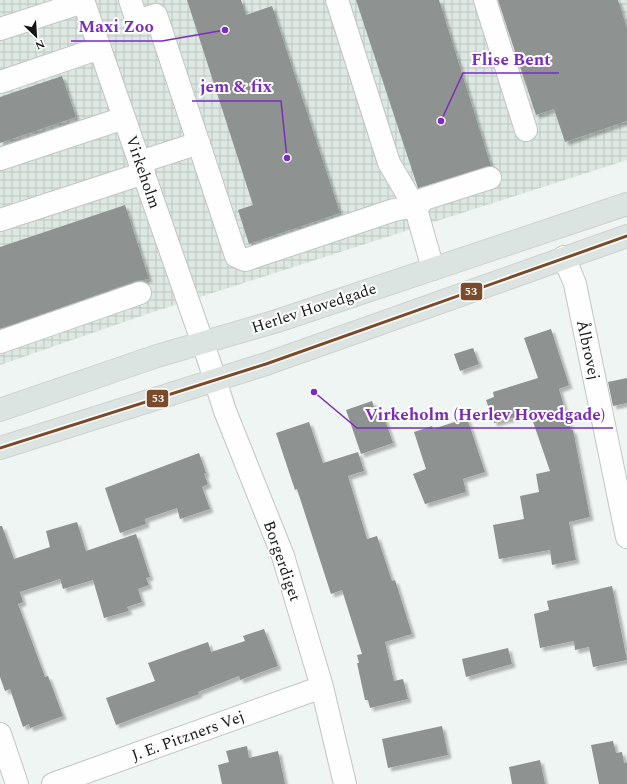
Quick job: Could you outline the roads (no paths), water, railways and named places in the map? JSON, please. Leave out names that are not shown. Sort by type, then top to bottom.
[{"type":"main road","name":"Herlev Hovedgade","points":[[0,410],[157,356],[203,344],[277,321],[627,204]]},
{"type":"main road","points":[[0,448],[216,381],[627,236]]},
{"type":"street","points":[[130,0],[137,21],[156,15],[236,256],[245,260],[394,210],[410,207],[416,209]]},
{"type":"street","points":[[337,0],[389,163],[416,209],[433,269]]},
{"type":"street","points":[[485,0],[526,130]]},
{"type":"street","points":[[0,29],[32,9],[83,1]]},
{"type":"street","name":"Virkeholm","points":[[83,1],[203,344]]},
{"type":"street","points":[[0,82],[100,48]]},
{"type":"street","points":[[0,159],[124,118]]},
{"type":"street","points":[[0,220],[142,167],[199,142]]},
{"type":"street","points":[[416,209],[424,199],[490,178]]},
{"type":"street","name":"Ålbrovej","points":[[564,257],[574,284],[627,537]]},
{"type":"street","points":[[0,342],[140,293]]},
{"type":"street","name":"Borgerdiget","points":[[203,344],[234,434],[283,556],[322,687],[345,784]]},
{"type":"street","name":"J. E. Pitzners Vej","points":[[59,783],[322,687]]},
{"type":"street","points":[[0,734],[16,784]]},
{"type":"place","name":"Maxi Zoo","points":[[225,30]]},
{"type":"place","name":"Flise Bent","points":[[441,121]]},
{"type":"place","name":"jem & fix","points":[[287,158]]},
{"type":"place","name":"Virkeholm (Herlev Hovedgade)","points":[[314,392]]}]
